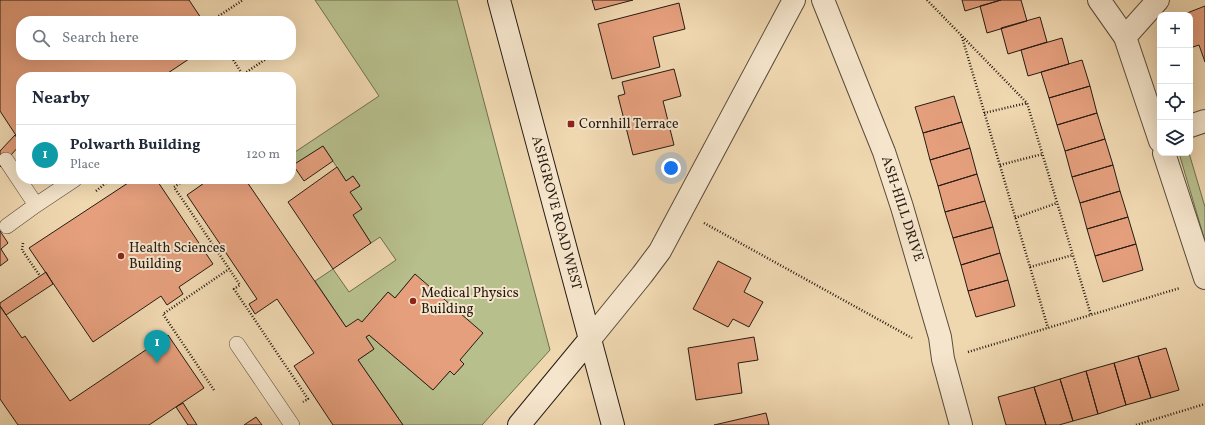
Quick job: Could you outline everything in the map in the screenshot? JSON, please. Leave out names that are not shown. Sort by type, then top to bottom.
[{"type":"street","name":"ASHGROVE ROAD WEST","points":[[499,0],[613,425]]},
{"type":"street","points":[[519,425],[660,251],[794,0]]},
{"type":"street","name":"ASH-HILL DRIVE","points":[[823,0],[884,152],[902,207],[940,337],[943,359],[961,425]]},
{"type":"street","points":[[1099,0],[1125,37],[1157,130]]},
{"type":"street","points":[[1125,37],[1158,0]]},
{"type":"street","points":[[1193,125],[1205,121]]},
{"type":"street","points":[[1166,156],[1205,278]]},
{"type":"lane","points":[[6,160],[16,175]]},
{"type":"lane","points":[[22,184],[36,205]]},
{"type":"lane","points":[[7,226],[68,184]]},
{"type":"lane","points":[[237,344],[292,425]]},
{"type":"path","points":[[219,16],[243,0]]},
{"type":"path","points":[[927,0],[1027,103],[1091,315]]},
{"type":"path","points":[[961,35],[1048,328]]},
{"type":"path","points":[[233,60],[242,72]]},
{"type":"path","points":[[246,72],[264,60]]},
{"type":"path","points":[[984,113],[1027,103]]},
{"type":"path","points":[[1000,165],[1043,154]]},
{"type":"path","points":[[92,193],[104,184]]},
{"type":"path","points":[[179,184],[174,187],[240,285],[234,289],[308,399],[299,405]]},
{"type":"path","points":[[1015,218],[1057,203]]},
{"type":"path","points":[[681,210],[913,338],[940,337]]},
{"type":"path","points":[[24,239],[22,250],[40,276]]},
{"type":"path","points":[[1030,267],[1073,255]]},
{"type":"path","points":[[214,390],[163,314],[229,269]]},
{"type":"path","points":[[943,359],[1182,287]]},
{"type":"path","points":[[1136,425],[1205,404]]},
{"type":"green space","points":[[315,0],[457,0],[550,350],[482,425],[403,425],[358,360],[374,349],[366,337],[369,335],[433,390],[450,371],[454,375],[464,364],[460,360],[415,274],[395,298],[388,292],[362,322],[346,327],[315,281],[333,269],[349,292],[396,260],[380,237],[371,243],[353,215],[350,192],[360,186],[353,176],[346,181],[323,146],[296,164],[296,151],[379,96]]},
{"type":"green space","points":[[1180,156],[1190,156],[1205,207],[1205,241]]},
{"type":"building","points":[[0,0],[189,0],[200,16],[16,16],[16,60],[188,60],[170,72],[16,72],[16,135],[0,111]]},
{"type":"building","points":[[592,0],[633,0],[595,10]]},
{"type":"building","points":[[962,0],[1001,0],[965,11]]},
{"type":"building","points":[[1001,0],[1021,0],[1027,21],[987,33],[980,6]]},
{"type":"building","points":[[679,3],[685,29],[653,37],[660,67],[612,79],[598,24]]},
{"type":"building","points":[[1205,6],[1205,62],[1199,45],[1193,47],[1193,12],[1190,12]]},
{"type":"building","points":[[1040,17],[1047,42],[1008,54],[1001,28]]},
{"type":"building","points":[[1062,38],[1069,64],[1028,76],[1021,50]]},
{"type":"building","points":[[1082,60],[1090,86],[1049,98],[1041,72]]},
{"type":"building","points":[[674,69],[681,96],[663,101],[674,145],[633,155],[618,96],[625,94],[622,82]]},
{"type":"building","points":[[1090,86],[1097,113],[1057,125],[1049,98]]},
{"type":"building","points":[[954,96],[962,122],[923,133],[915,107]]},
{"type":"building","points":[[1097,113],[1105,139],[1065,151],[1057,125]]},
{"type":"building","points":[[962,122],[970,148],[930,160],[923,133]]},
{"type":"building","points":[[15,135],[16,149],[0,167],[0,151]]},
{"type":"building","points":[[1105,139],[1113,165],[1072,177],[1065,151]]},
{"type":"building","points":[[323,146],[333,161],[304,181],[296,169],[296,163]]},
{"type":"building","points":[[970,148],[977,174],[938,186],[930,160]]},
{"type":"building","points":[[1113,165],[1120,191],[1080,203],[1072,177]]},
{"type":"building","points":[[337,167],[346,181],[353,176],[360,186],[350,192],[362,209],[353,215],[371,243],[333,269],[288,202]]},
{"type":"building","points":[[977,174],[985,201],[945,212],[938,186]]},
{"type":"building","name":"Health Sciences Building","points":[[126,184],[159,184],[213,264],[179,287],[183,294],[167,305],[161,296],[93,342],[29,248]]},
{"type":"building","name":"Medical Physics Building","points":[[203,184],[248,184],[346,327],[358,319],[362,322],[388,292],[395,298],[415,274],[483,333],[460,360],[464,364],[454,375],[450,371],[433,390],[369,335],[366,337],[374,349],[358,360],[403,425],[333,425],[294,366],[314,353],[277,299],[255,314],[249,304],[257,299],[187,195]]},
{"type":"building","points":[[1120,191],[1128,217],[1087,229],[1080,203]]},
{"type":"building","points":[[985,201],[993,227],[953,238],[945,212]]},
{"type":"building","points":[[1128,217],[1136,244],[1095,256],[1087,229]]},
{"type":"building","points":[[993,227],[1000,253],[961,265],[953,238]]},
{"type":"building","points":[[0,231],[8,243],[1,249],[8,260],[0,266]]},
{"type":"building","points":[[1136,244],[1143,270],[1103,282],[1095,256]]},
{"type":"building","points":[[1000,253],[1008,280],[968,291],[961,265]]},
{"type":"building","points":[[718,261],[751,278],[744,292],[763,302],[749,327],[733,319],[728,327],[693,309]]},
{"type":"building","points":[[46,272],[53,284],[6,315],[0,306],[0,303]]},
{"type":"building","points":[[1008,280],[1015,306],[976,317],[968,291]]},
{"type":"building","points":[[0,306],[22,338],[25,336],[70,401],[168,335],[204,388],[149,425],[18,425],[0,399]]},
{"type":"building","points":[[754,337],[758,360],[738,363],[742,393],[696,400],[688,348]]},
{"type":"building","points":[[1166,348],[1179,390],[1151,398],[1138,356]]},
{"type":"building","points":[[1138,356],[1151,398],[1126,405],[1114,363]]},
{"type":"building","points":[[1114,363],[1126,405],[1098,414],[1086,371]]},
{"type":"building","points":[[1086,371],[1098,414],[1073,421],[1060,379]]},
{"type":"building","points":[[1060,379],[1073,421],[1059,425],[1046,425],[1034,387]]},
{"type":"building","points":[[1034,387],[1046,425],[1006,425],[998,397]]},
{"type":"building","points":[[183,403],[197,425],[188,425],[176,407]]},
{"type":"building","points":[[766,413],[769,425],[714,425]]},
{"type":"building","points":[[256,417],[262,425],[244,425]]},
{"type":"place","name":"Cornhill Terrace","points":[[571,124]]},
{"type":"place","name":"Health Sciences Building","points":[[121,256]]},
{"type":"place","name":"Medical Physics Building","points":[[413,301]]},
{"type":"place","name":"Polwarth Building","points":[[157,363]]}]
